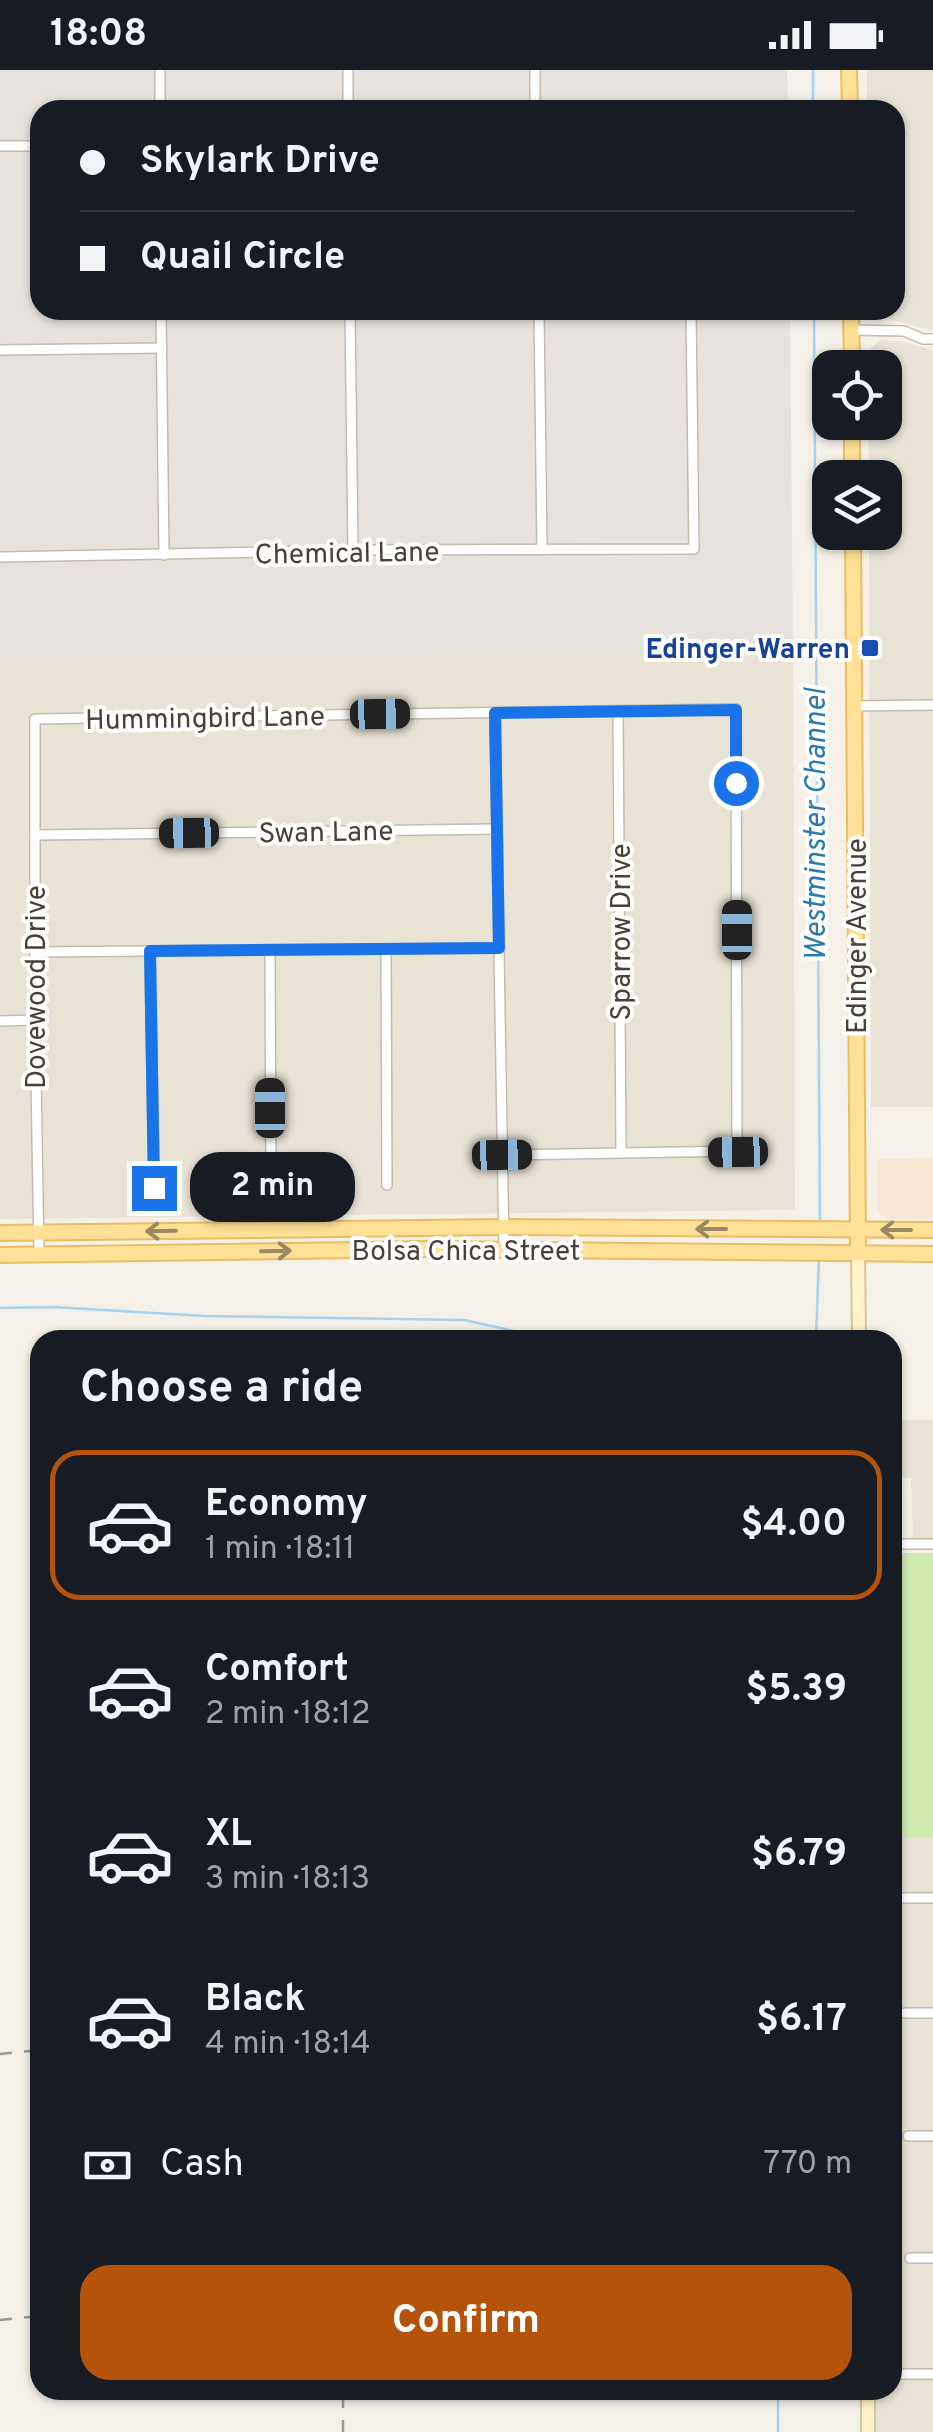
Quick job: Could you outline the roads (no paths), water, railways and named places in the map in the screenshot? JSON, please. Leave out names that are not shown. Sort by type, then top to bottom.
[{"type":"main road","points":[[849,70],[850,100]]},
{"type":"main road","points":[[851,320],[852,350]]},
{"type":"main road","name":"Edinger Avenue","points":[[853,550],[860,1330]]},
{"type":"main road","name":"Bolsa Chica Street","points":[[0,1233],[504,1227],[933,1230]]},
{"type":"main road","name":"Bolsa Chica Street","points":[[0,1255],[504,1250],[933,1254]]},
{"type":"main road","points":[[868,2400],[868,2432]]},
{"type":"street","points":[[160,70],[160,100]]},
{"type":"street","points":[[348,70],[348,100]]},
{"type":"street","points":[[534,70],[535,100]]},
{"type":"street","points":[[0,146],[30,146]]},
{"type":"street","points":[[161,320],[164,555]]},
{"type":"street","points":[[350,320],[353,551]]},
{"type":"street","points":[[539,320],[542,549]]},
{"type":"street","name":"Chemical Lane","points":[[0,557],[694,548],[691,320]]},
{"type":"street","points":[[851,330],[904,331],[933,339]]},
{"type":"street","points":[[0,350],[162,348]]},
{"type":"street","points":[[854,706],[933,705]]},
{"type":"street","name":"Hummingbird Lane","points":[[35,719],[736,710],[738,1152],[621,1154]]},
{"type":"street","name":"Sparrow Drive","points":[[618,711],[621,1154]]},
{"type":"street","points":[[495,713],[504,1250]]},
{"type":"street","name":"Dovewood Drive","points":[[35,719],[38,1254]]},
{"type":"street","name":"Swan Lane","points":[[35,835],[497,829]]},
{"type":"street","points":[[35,952],[499,948]]},
{"type":"street","points":[[386,949],[387,1185]]},
{"type":"street","points":[[270,950],[271,1188]]},
{"type":"street","points":[[150,951],[154,1188]]},
{"type":"street","points":[[0,1021],[35,1020]]},
{"type":"street","points":[[502,1155],[621,1154]]},
{"type":"street","points":[[902,1544],[933,1544]]},
{"type":"street","points":[[902,1898],[933,1898]]},
{"type":"street","points":[[905,2013],[933,2013]]},
{"type":"street","points":[[908,2136],[933,2136]]},
{"type":"street","points":[[910,2258],[933,2258]]},
{"type":"street","points":[[902,2374],[933,2374]]},
{"type":"waterway","name":"Westminster Channel","points":[[813,70],[813,100]]},
{"type":"waterway","name":"Westminster Channel","points":[[814,320],[820,1223]]},
{"type":"waterway","name":"Westminster Channel","points":[[816,1330],[819,1256]]},
{"type":"waterway","points":[[0,1308],[464,1320],[510,1330]]},
{"type":"waterway","points":[[778,2400],[778,2432]]},
{"type":"railway","points":[[0,2054],[30,2051]]},
{"type":"railway","points":[[0,2320],[30,2317]]},
{"type":"railway","points":[[343,2400],[343,2432]]},
{"type":"place","name":"Edinger-Warren","points":[[870,648]]}]
